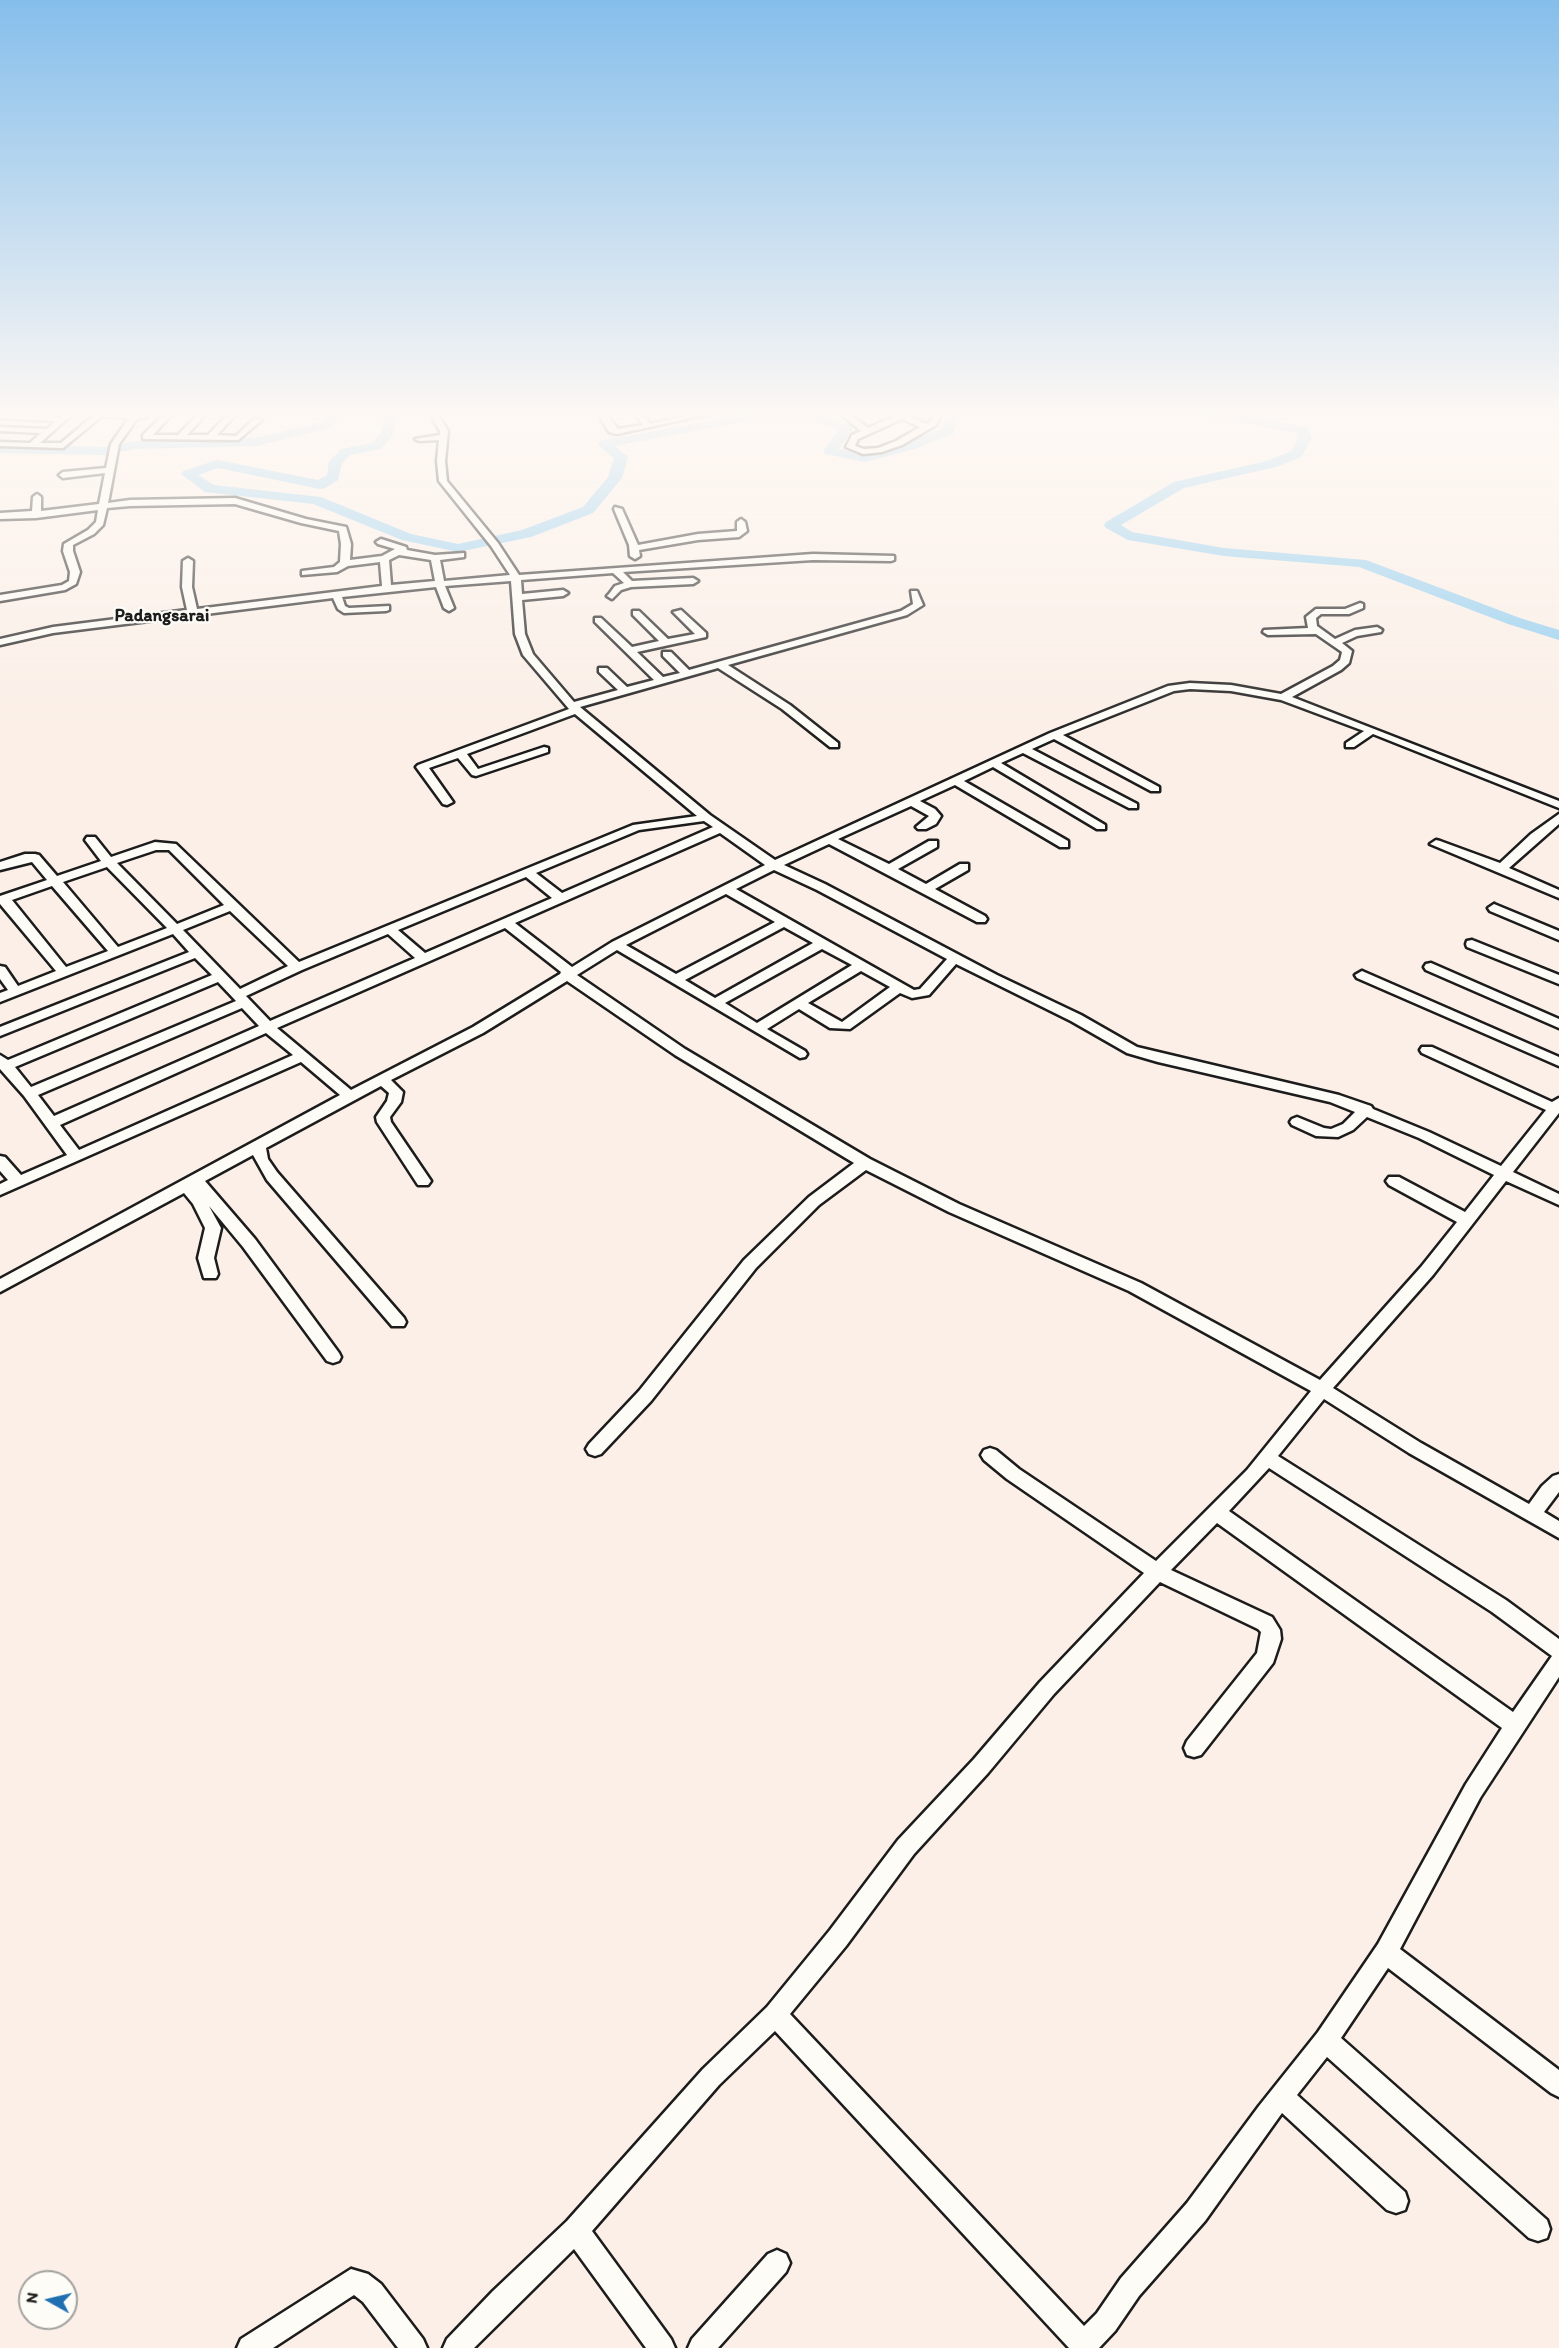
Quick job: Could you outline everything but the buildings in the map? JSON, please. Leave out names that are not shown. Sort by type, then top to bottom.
[{"type":"street","points":[[0,597],[72,584],[75,572],[68,551],[69,544],[98,526],[101,521]]},
{"type":"street","points":[[306,521],[344,529],[345,563]]},
{"type":"street","points":[[474,521],[495,545],[516,578],[520,634],[523,645],[535,664],[574,708],[706,817],[774,865],[821,887],[954,959],[1064,1012],[1132,1050],[1191,1066],[1303,1089],[1366,1109],[1505,1172],[1559,1200]]},
{"type":"street","points":[[623,521],[634,548],[636,568]]},
{"type":"street","points":[[634,548],[698,537],[739,534],[743,531],[741,522]]},
{"type":"street","points":[[381,542],[402,548],[399,552]]},
{"type":"street","points":[[305,573],[337,568],[345,563],[384,559],[399,552],[435,558],[461,555]]},
{"type":"street","points":[[0,642],[53,630],[193,615],[387,588],[636,568],[819,557],[891,558]]},
{"type":"street","points":[[435,558],[440,585],[449,608]]},
{"type":"street","points":[[384,559],[387,588]]},
{"type":"street","points":[[188,561],[187,587],[193,615]]},
{"type":"street","points":[[616,570],[630,584]]},
{"type":"street","points":[[612,596],[618,588],[630,584],[693,581]]},
{"type":"street","points":[[519,597],[563,593]]},
{"type":"street","points":[[447,802],[422,767],[460,753],[529,737],[574,708],[915,609],[918,602],[914,593]]},
{"type":"street","points":[[337,596],[342,607],[347,611],[386,608]]},
{"type":"street","points":[[1282,697],[1342,665],[1347,651],[1316,631],[1310,624],[1313,614],[1329,610],[1346,612],[1360,606]]},
{"type":"street","points":[[629,651],[667,648],[702,635],[678,612]]},
{"type":"street","points":[[636,613],[688,675]]},
{"type":"street","points":[[598,620],[662,682]]},
{"type":"street","points":[[1334,643],[1354,633],[1377,630]]},
{"type":"street","points":[[1268,633],[1316,631]]},
{"type":"street","points":[[756,645],[769,652]]},
{"type":"street","points":[[722,666],[786,707],[834,744]]},
{"type":"street","points":[[603,670],[626,692]]},
{"type":"street","points":[[0,1286],[350,1096],[478,1030],[616,945],[774,865],[1023,749],[1172,688],[1200,686],[1231,688],[1282,697],[1372,729],[1558,803]]},
{"type":"street","points":[[1350,745],[1372,729]]},
{"type":"street","points":[[1054,735],[1126,788],[1133,806]]},
{"type":"street","points":[[460,753],[476,772],[544,750],[529,737]]},
{"type":"street","points":[[1023,749],[1126,788],[1155,789]]},
{"type":"street","points":[[993,763],[1101,827]]},
{"type":"street","points":[[956,781],[1064,844]]},
{"type":"street","points":[[913,802],[933,812],[935,816],[932,822],[922,827]]},
{"type":"street","points":[[29,1093],[241,998],[297,967],[637,826],[690,821],[706,817]]},
{"type":"street","points":[[1502,868],[1559,818]]},
{"type":"street","points":[[51,1123],[422,957],[721,828]]},
{"type":"street","points":[[91,840],[109,862],[268,1027],[350,1096]]},
{"type":"street","points":[[830,840],[890,869],[981,919]]},
{"type":"street","points":[[890,869],[933,844]]},
{"type":"street","points":[[1436,844],[1502,868],[1507,873],[1559,894]]},
{"type":"street","points":[[64,973],[2,899],[149,847],[167,845],[297,967]]},
{"type":"street","points":[[0,866],[25,858],[35,858],[116,952]]},
{"type":"street","points":[[925,890],[964,867]]},
{"type":"street","points":[[527,872],[559,897]]},
{"type":"street","points":[[728,890],[912,994],[921,994],[954,959]]},
{"type":"street","points":[[0,998],[232,906]]},
{"type":"street","points":[[1494,908],[1559,936]]},
{"type":"street","points":[[675,980],[785,921]]},
{"type":"street","points":[[505,922],[568,973],[681,1052],[865,1163],[954,1208],[1135,1287],[1322,1389],[1415,1448],[1559,1530]]},
{"type":"street","points":[[390,929],[422,957]]},
{"type":"street","points":[[714,1004],[821,944]]},
{"type":"street","points":[[1473,944],[1559,980]]},
{"type":"street","points":[[616,945],[801,1054]]},
{"type":"street","points":[[0,1032],[197,953]]},
{"type":"street","points":[[757,1029],[860,966]]},
{"type":"street","points":[[1431,967],[1559,1024]]},
{"type":"street","points":[[0,970],[16,992]]},
{"type":"street","points":[[1362,975],[1559,1062]]},
{"type":"street","points":[[76,1157],[29,1093],[3,1063],[219,977]]},
{"type":"street","points":[[798,1003],[835,1025],[845,1026],[898,988]]},
{"type":"street","points":[[456,2348],[502,2300],[576,2230],[711,2077],[776,2016],[906,1847],[981,1766],[1047,1688],[1157,1572],[1217,1513],[1267,1458],[1322,1389],[1427,1271],[1466,1219],[1554,1113],[1427,1050]]},
{"type":"street","points":[[0,1190],[303,1056]]},
{"type":"street","points":[[382,1079],[396,1092],[394,1102],[385,1112],[384,1122],[423,1181]]},
{"type":"street","points":[[1297,1122],[1321,1133],[1334,1134],[1348,1126],[1366,1109]]},
{"type":"street","points":[[258,1146],[261,1160],[272,1176],[398,1322]]},
{"type":"street","points":[[0,1161],[18,1182]]},
{"type":"street","points":[[595,1449],[645,1396],[757,1257],[814,1201],[865,1163]]},
{"type":"street","points":[[1394,1181],[1466,1219]]},
{"type":"street","points":[[191,1183],[213,1228],[206,1258],[210,1274]]},
{"type":"street","points":[[191,1183],[249,1243],[333,1356]]},
{"type":"street","points":[[990,1455],[1013,1474],[1157,1572],[1265,1623],[1270,1630],[1270,1648],[1266,1657],[1194,1748]]},
{"type":"street","points":[[1267,1458],[1499,1606],[1559,1650]]},
{"type":"street","points":[[1532,1515],[1548,1491],[1559,1481]]},
{"type":"street","points":[[1217,1513],[1515,1725]]},
{"type":"street","points":[[776,2016],[1083,2346],[1106,2322],[1130,2287],[1196,2212],[1326,2040],[1386,1952],[1473,1791],[1559,1661]]},
{"type":"street","points":[[1386,1952],[1559,2085]]},
{"type":"street","points":[[1326,2040],[1538,2229]]},
{"type":"street","points":[[1282,2097],[1396,2201]]},
{"type":"street","points":[[576,2230],[662,2348]]},
{"type":"street","points":[[701,2348],[777,2263]]},
{"type":"street","points":[[250,2348],[351,2282],[359,2283],[372,2293],[414,2348]]},
{"type":"waterway","points":[[367,521],[407,537],[458,548],[526,534],[561,521]]},
{"type":"waterway","points":[[1120,521],[1111,525],[1128,536],[1224,552],[1361,563],[1514,621],[1559,635]]},
{"type":"district","name":"Padangsarai","points":[[162,616]]}]
